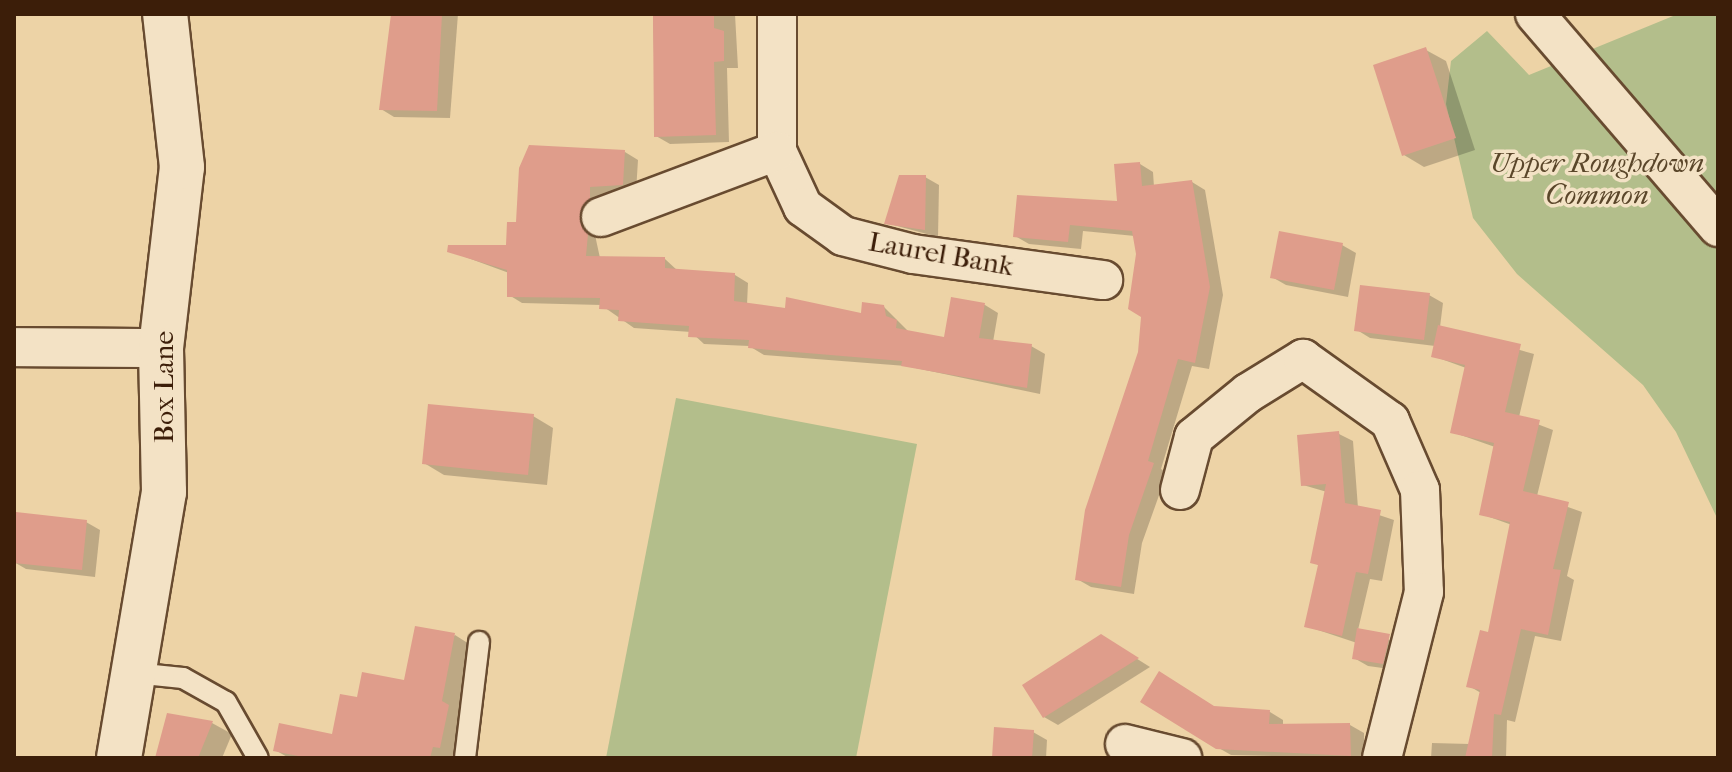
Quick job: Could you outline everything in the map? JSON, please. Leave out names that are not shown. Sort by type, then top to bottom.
[{"type":"main road","name":"Box Lane","points":[[119,758],[164,492],[161,348],[182,167],[165,14]]},
{"type":"street","name":"Laurel Bank","points":[[777,14],[777,151],[803,207],[843,236],[913,254],[1103,280]]},
{"type":"street","points":[[1535,14],[1718,227]]},
{"type":"street","points":[[601,217],[777,151]]},
{"type":"street","points":[[14,347],[161,348]]},
{"type":"street","points":[[1180,490],[1194,437],[1248,393],[1303,359],[1390,421],[1420,490],[1424,592],[1382,758]]},
{"type":"street","points":[[1125,744],[1182,758]]},
{"type":"lane","points":[[465,758],[479,642]]},
{"type":"lane","points":[[134,673],[183,678],[226,702],[258,758]]},
{"type":"green space","name":"Upper Roughdown Common","points":[[1678,14],[1718,14],[1718,520],[1676,432],[1643,385],[1517,274],[1473,218],[1446,104],[1451,61],[1487,31],[1529,75]]},
{"type":"green space","points":[[676,398],[917,444],[856,758],[606,758]]},
{"type":"building","points":[[391,14],[442,14],[437,111],[379,110]]},
{"type":"building","points":[[714,14],[714,28],[724,31],[724,61],[714,62],[716,135],[654,137],[653,15]]},
{"type":"building","points":[[1426,47],[1456,138],[1402,156],[1373,65]]},
{"type":"building","points":[[529,145],[625,150],[623,185],[590,187],[590,199],[580,213],[588,234],[586,256],[665,257],[665,268],[735,273],[734,301],[785,308],[786,297],[861,313],[862,302],[884,305],[886,316],[897,320],[896,328],[944,337],[951,297],[985,303],[979,338],[1032,344],[1027,388],[901,366],[902,361],[748,348],[749,340],[688,337],[689,326],[618,321],[619,310],[599,309],[600,298],[507,297],[507,270],[447,252],[448,245],[506,245],[507,222],[516,222],[519,168]]},
{"type":"building","points":[[1140,162],[1142,186],[1192,180],[1210,287],[1195,363],[1178,359],[1148,461],[1154,463],[1129,535],[1121,587],[1075,580],[1085,510],[1138,352],[1141,317],[1128,309],[1136,254],[1132,231],[1070,225],[1068,242],[1013,237],[1017,195],[1117,201],[1114,164]]},
{"type":"building","points":[[899,175],[926,175],[925,230],[884,224]]},
{"type":"building","points":[[1279,231],[1343,243],[1334,290],[1270,278]]},
{"type":"building","points":[[1360,285],[1430,293],[1424,340],[1354,331]]},
{"type":"building","points":[[1438,325],[1521,344],[1505,412],[1540,420],[1523,491],[1569,502],[1553,569],[1561,570],[1548,635],[1521,629],[1501,715],[1494,714],[1492,758],[1465,758],[1480,690],[1466,687],[1480,630],[1488,632],[1510,522],[1479,515],[1494,443],[1450,433],[1465,365],[1431,357]]},
{"type":"building","points":[[428,404],[534,414],[528,475],[422,464]]},
{"type":"building","points":[[1339,431],[1345,503],[1381,510],[1368,574],[1356,572],[1342,636],[1304,627],[1318,565],[1310,563],[1326,484],[1301,486],[1297,435]]},
{"type":"building","points":[[16,512],[87,520],[82,570],[14,563]]},
{"type":"building","points":[[415,626],[455,633],[442,701],[449,705],[440,748],[433,747],[430,758],[308,758],[273,751],[279,723],[332,734],[340,694],[357,697],[362,672],[404,680]]},
{"type":"building","points":[[1357,628],[1390,634],[1383,664],[1352,659]]},
{"type":"building","points":[[1101,634],[1139,658],[1043,718],[1022,685]]},
{"type":"building","points":[[1159,671],[1214,706],[1270,710],[1269,724],[1350,723],[1351,756],[1216,749],[1140,702]]},
{"type":"building","points":[[167,713],[213,721],[198,758],[155,758]]},
{"type":"building","points":[[994,727],[1034,730],[1032,758],[992,758]]}]
